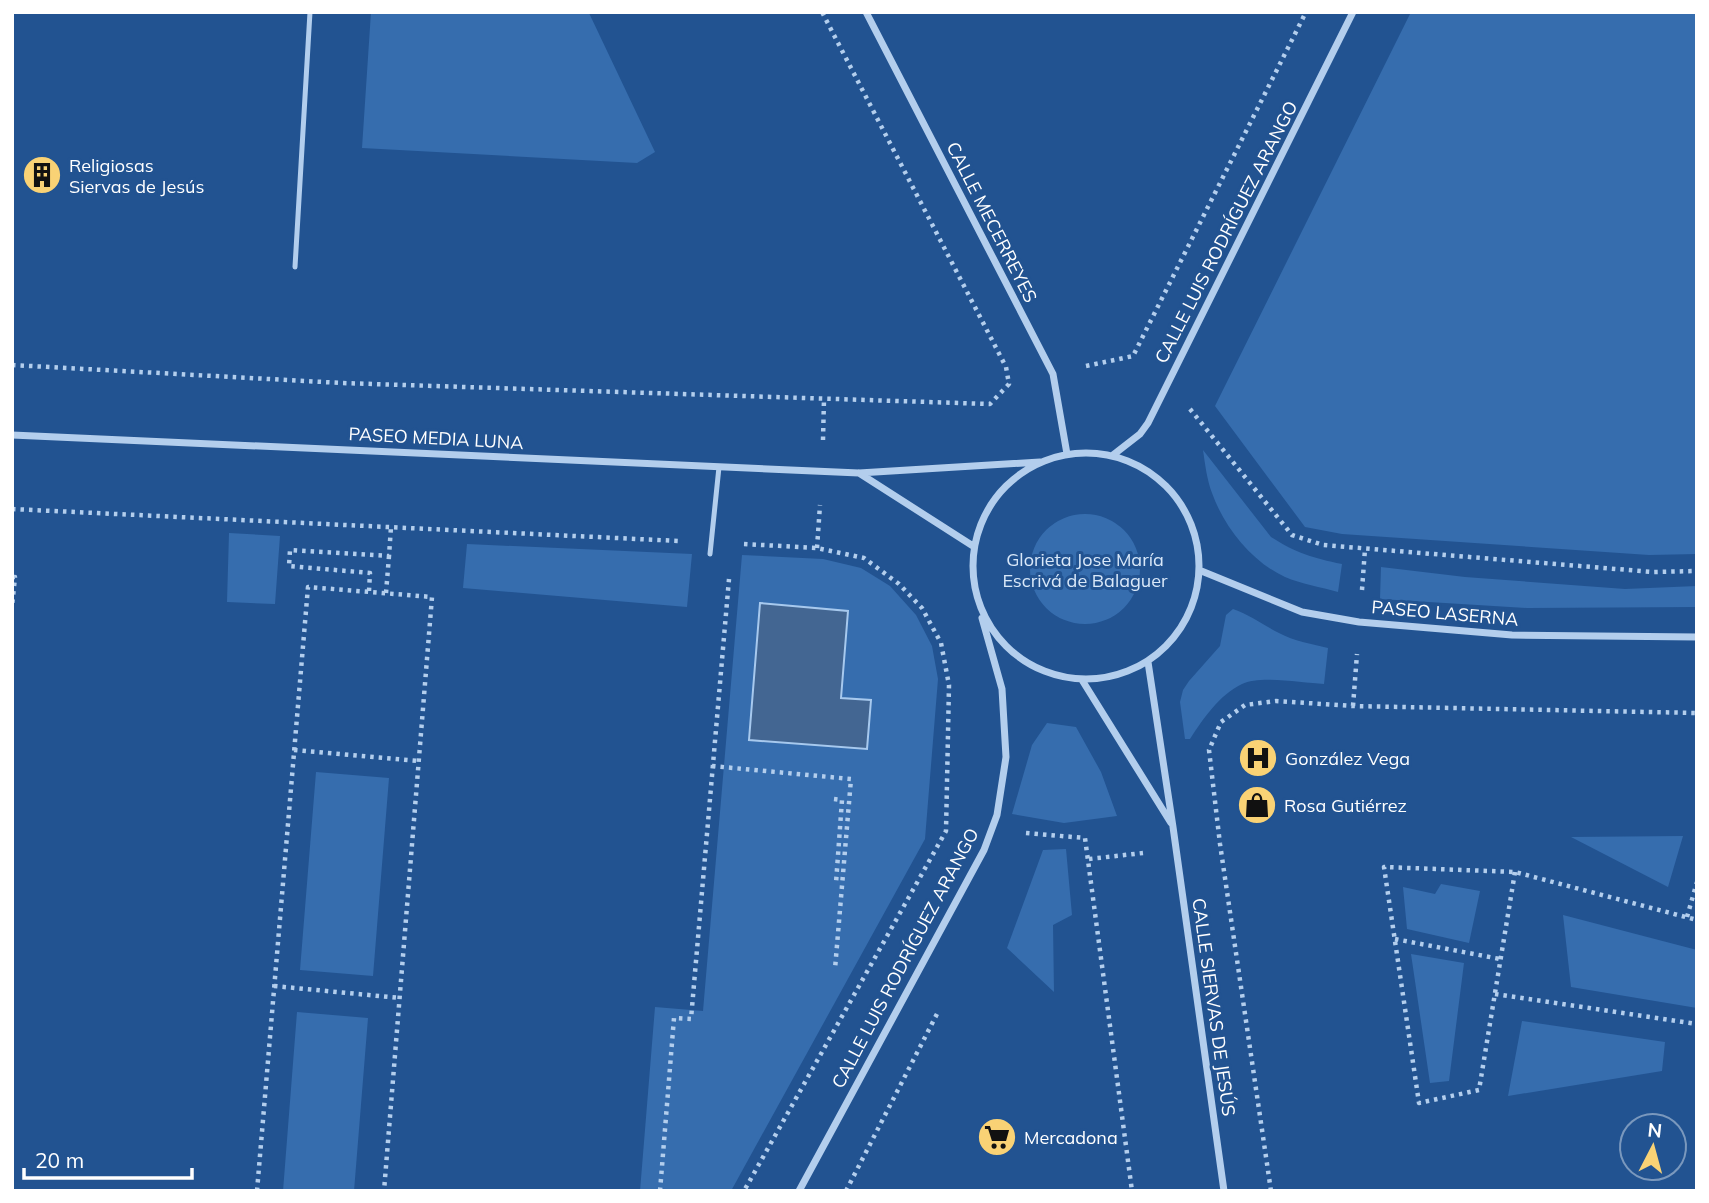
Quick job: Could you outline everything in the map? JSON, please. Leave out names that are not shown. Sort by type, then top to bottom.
[{"type":"street","name":"CALLE MECERREYES","points":[[866,12],[1054,374],[1067,454]]},
{"type":"street","name":"CALLE LUIS RODRÍGUEZ ARANGO","points":[[1113,455],[1140,434],[1148,423],[1353,12]]},
{"type":"street","name":"PASEO MEDIA LUNA","points":[[12,435],[859,473],[1040,462]]},
{"type":"street","points":[[1067,454],[1113,455],[1148,471],[1172,491],[1189,518],[1198,549],[1199,570],[1193,605],[1183,627],[1167,646],[1148,662],[1116,676],[1082,680],[1049,674],[1019,659],[995,636],[979,608],[972,577],[974,546],[985,512],[1009,482],[1040,462],[1067,454]]},
{"type":"street","name":"PASEO MEDIA LUNA","points":[[859,473],[974,546]]},
{"type":"street","name":"PASEO LASERNA","points":[[1199,570],[1303,612],[1359,622],[1512,635],[1697,637]]},
{"type":"street","name":"CALLE LUIS RODRÍGUEZ ARANGO","points":[[799,1191],[984,850],[997,815],[1006,757],[1002,689],[979,608]]},
{"type":"street","name":"CALLE SIERVAS DE JESÚS","points":[[1148,662],[1224,1191]]},
{"type":"street","name":"CALLE SIERVAS DE JESÚS","points":[[1082,680],[1173,827]]},
{"type":"lane","points":[[295,267],[310,12]]},
{"type":"lane","points":[[710,554],[719,467]]},
{"type":"path","points":[[12,365],[342,383],[990,404],[1009,384],[1006,367],[822,12]]},
{"type":"path","points":[[1079,368],[1133,356],[1307,12]]},
{"type":"path","points":[[1195,398],[1190,409],[1292,534],[1313,542],[1323,545],[1653,572],[1697,571]]},
{"type":"path","points":[[12,509],[817,548],[864,558],[899,584],[922,608],[941,643],[949,685],[946,831],[744,1191]]},
{"type":"path","points":[[386,593],[391,527]]},
{"type":"path","points":[[660,1191],[674,1018],[691,1019],[732,543]]},
{"type":"path","points":[[369,591],[370,573],[289,566],[290,550],[389,556]]},
{"type":"path","points":[[12,577],[15,578],[12,607]]},
{"type":"path","points":[[257,1191],[308,587],[432,597],[384,1191]]},
{"type":"path","points":[[1271,1191],[1220,844],[1209,750],[1221,722],[1245,705],[1276,701],[1353,706],[1697,713]]},
{"type":"path","points":[[294,750],[419,761]]},
{"type":"path","points":[[712,766],[851,779],[835,969]]},
{"type":"path","points":[[834,799],[842,800],[836,883]]},
{"type":"path","points":[[841,823],[848,823]]},
{"type":"path","points":[[1021,843],[1025,833],[1085,838],[1132,1191]]},
{"type":"path","points":[[1515,872],[1479,1090],[1419,1103],[1384,867],[1515,872],[1697,920]]},
{"type":"path","points":[[1687,917],[1697,883]]},
{"type":"path","points":[[1395,939],[1500,960]]},
{"type":"path","points":[[274,986],[400,998]]},
{"type":"path","points":[[1494,993],[1697,1024]]},
{"type":"path","points":[[846,1191],[941,1007]]},
{"type":"green space","points":[[371,12],[589,13],[655,152],[637,163],[362,148]]},
{"type":"green space","points":[[1411,12],[1697,12],[1697,554],[1649,555],[1342,534],[1305,527],[1215,406]]},
{"type":"green space","points":[[1203,450],[1271,537],[1305,554],[1342,564],[1338,592],[1285,577],[1251,553],[1232,531],[1217,506],[1209,483]]},
{"type":"green space","name":"Glorieta Jose María Escrivá de Balaguer","points":[[1085,514],[1106,518],[1124,530],[1136,548],[1140,569],[1136,590],[1124,608],[1106,620],[1085,624],[1064,620],[1046,608],[1034,590],[1030,569],[1034,548],[1046,530],[1064,518]]},
{"type":"green space","points":[[229,533],[280,536],[275,604],[227,602]]},
{"type":"green space","points":[[467,544],[692,554],[687,607],[463,588]]},
{"type":"green space","points":[[742,555],[823,559],[861,568],[890,586],[916,615],[932,646],[938,679],[925,839],[731,1191],[640,1191],[655,1007],[703,1011]],"holes":[[[760,603],[848,611],[841,698]]]},
{"type":"green space","points":[[1381,567],[1465,577],[1625,589],[1697,586],[1697,607],[1527,608],[1380,599]]},
{"type":"green space","points":[[1233,609],[1285,636],[1328,648],[1324,684],[1259,680],[1242,684],[1219,701],[1190,739],[1185,739],[1180,702],[1183,690],[1220,646],[1226,615]]},
{"type":"green space","points":[[1047,723],[1076,727],[1101,772],[1117,816],[1064,823],[1012,814],[1032,745]]},
{"type":"green space","points":[[316,772],[389,778],[373,976],[300,970]]},
{"type":"green space","points":[[1683,836],[1668,887],[1571,837]]},
{"type":"green space","points":[[1066,849],[1072,915],[1053,925],[1054,992],[1007,948],[1043,850]]},
{"type":"green space","points":[[1441,884],[1480,891],[1469,943],[1407,929],[1403,887],[1435,894]]},
{"type":"green space","points":[[1563,915],[1697,950],[1697,1008],[1571,987]]},
{"type":"green space","points":[[1411,954],[1464,963],[1449,1081],[1430,1083]]},
{"type":"green space","points":[[297,1012],[368,1018],[354,1191],[283,1191]]},
{"type":"green space","points":[[1522,1021],[1665,1042],[1662,1071],[1508,1096]]},
{"type":"shaded area","points":[[760,603],[848,611],[841,698],[871,700],[867,749],[749,740]]},
{"type":"place","name":"Religiosas Siervas de Jesús","points":[[42,175]]},
{"type":"place","name":"González Vega","points":[[1258,758]]},
{"type":"place","name":"Rosa Gutiérrez","points":[[1257,805]]},
{"type":"place","name":"Mercadona","points":[[997,1137]]}]
